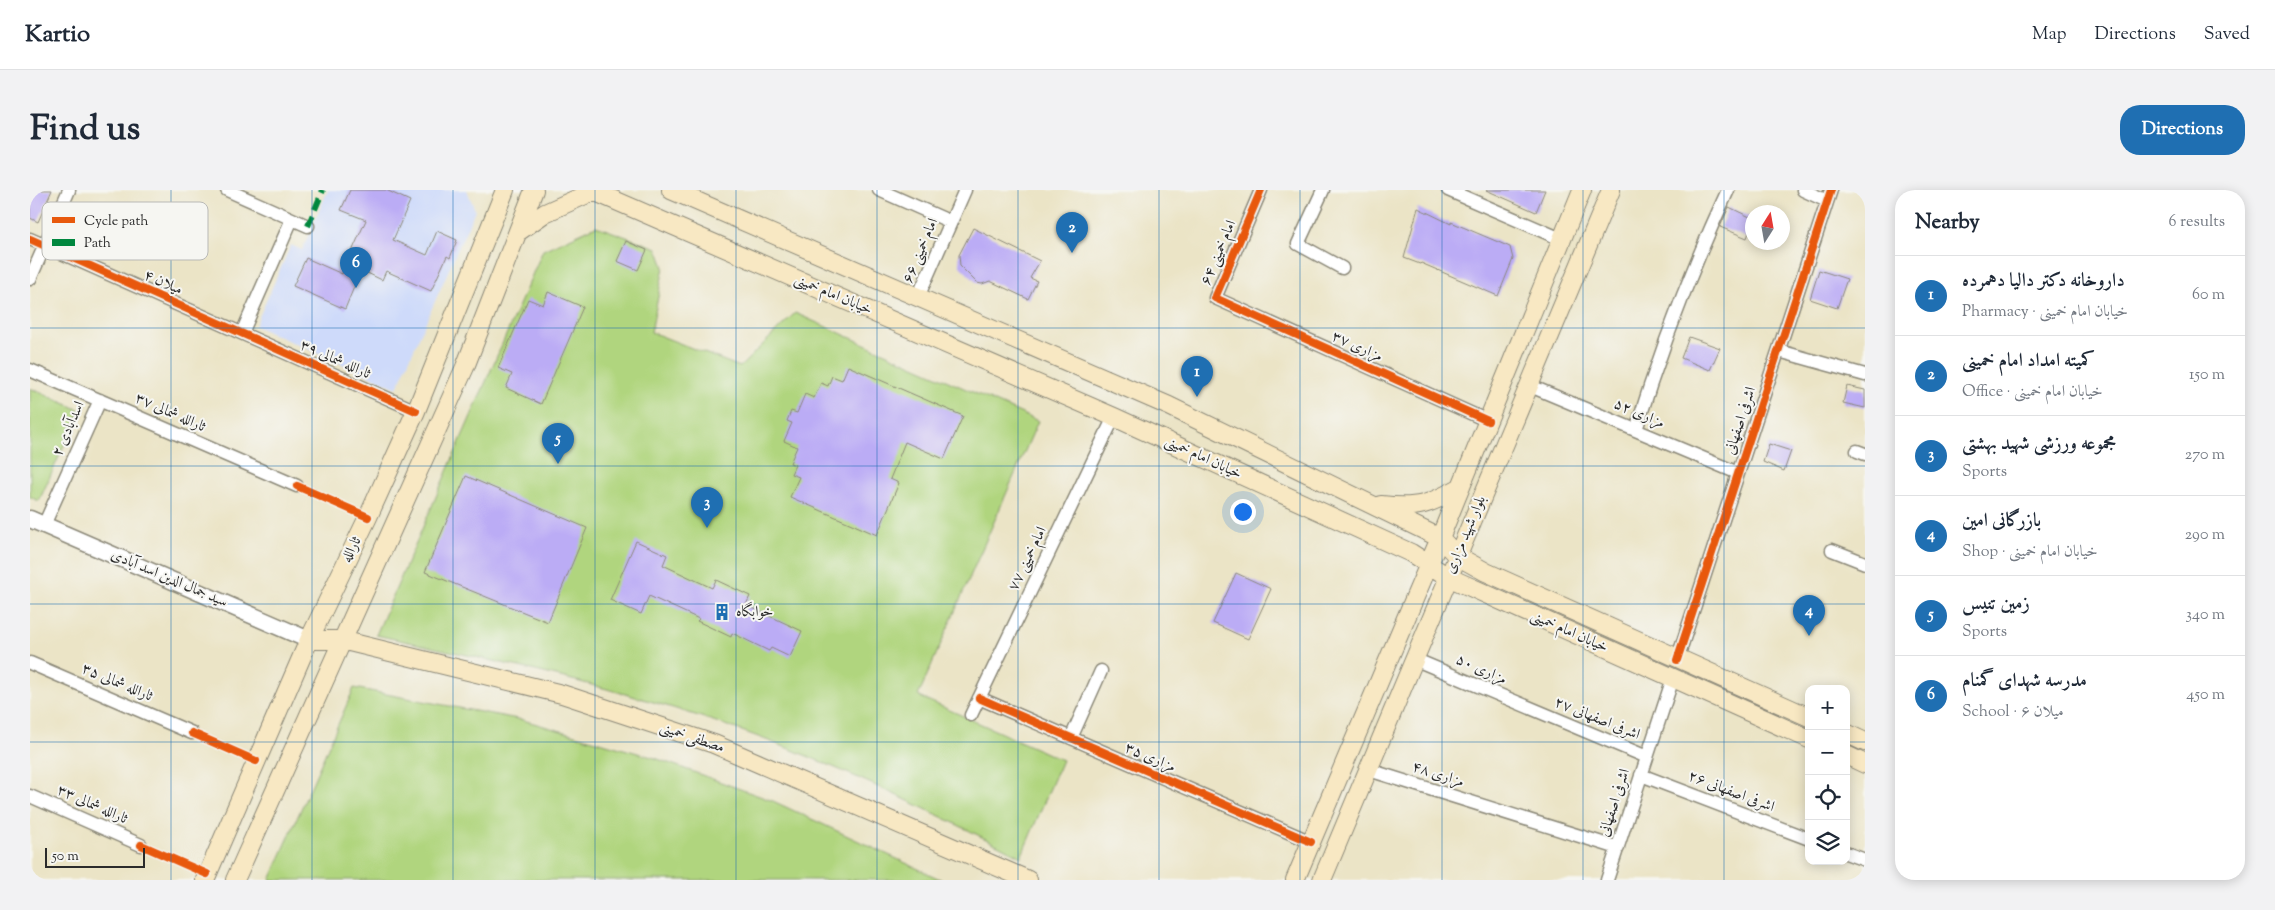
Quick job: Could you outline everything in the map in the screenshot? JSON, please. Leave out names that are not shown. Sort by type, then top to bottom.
[{"type":"main road","name":"ثارالله","points":[[205,880],[309,640],[416,411],[505,190]]},
{"type":"main road","name":"ثارالله","points":[[235,880],[465,366],[534,190]]},
{"type":"main road","name":"بلوار شهید مزاری","points":[[1295,880],[1440,538],[1582,190]]},
{"type":"main road","name":"بلوار شهید مزاری","points":[[1322,880],[1611,190]]},
{"type":"main road","points":[[518,233],[553,208],[593,191]]},
{"type":"main road","name":"خیابان امام خمینی","points":[[593,191],[1114,417],[1411,553],[1448,577],[1805,737]]},
{"type":"main road","name":"خیابان امام خمینی","points":[[681,192],[1169,406],[1440,538],[1458,556],[1486,572],[1677,660],[1805,715]]},
{"type":"main road","points":[[1368,503],[1405,507],[1432,503],[1461,487]]},
{"type":"main road","name":"مصطفی خمینی","points":[[309,640],[341,640],[562,694],[714,744],[1028,880]]},
{"type":"main road","points":[[1850,735],[1864,740]]},
{"type":"main road","points":[[1850,757],[1865,764]]},
{"type":"street","points":[[64,202],[69,190]]},
{"type":"street","points":[[227,190],[308,226]]},
{"type":"street","points":[[879,190],[951,222]]},
{"type":"street","name":"امام خمینی ۶۶","points":[[918,297],[965,190]]},
{"type":"street","name":"امام خمینی ۶۴","points":[[1215,298],[1261,190]]},
{"type":"street","points":[[1323,190],[1298,244],[1342,268]]},
{"type":"street","points":[[1448,190],[1561,239]]},
{"type":"street","points":[[1636,430],[1664,345],[1702,247],[1728,190]]},
{"type":"street","points":[[1803,190],[1829,195]]},
{"type":"street","name":"اشرفی اصفهانی","points":[[1677,660],[1829,195]]},
{"type":"street","points":[[242,333],[292,219]]},
{"type":"street","name":"میلان ۴","points":[[30,240],[42,245]]},
{"type":"street","points":[[30,279],[42,251]]},
{"type":"street","name":"میلان ۴","points":[[76,260],[242,333]]},
{"type":"street","name":"مزاری ۳۷","points":[[1215,298],[1488,421]]},
{"type":"street","name":"ثارالله شمالی ۳۹","points":[[242,333],[416,411]]},
{"type":"street","points":[[1779,351],[1865,375]]},
{"type":"street","name":"ثارالله شمالی ۳۷","points":[[30,370],[297,486]]},
{"type":"street","name":"مزاری ۵۲","points":[[1528,385],[1738,473]]},
{"type":"street","name":"اسدآبادی ۲","points":[[37,522],[100,400]]},
{"type":"street","name":"امام خمینی ۷۷","points":[[971,715],[1114,417]]},
{"type":"street","name":"سید جمال الدین اسد آبادی","points":[[37,522],[309,640]]},
{"type":"street","points":[[1832,550],[1865,563]]},
{"type":"street","name":"مزاری ۵۰","points":[[1414,659],[1534,711]]},
{"type":"street","name":"ثارالله شمالی ۳۵","points":[[30,663],[192,733]]},
{"type":"street","points":[[1071,738],[1101,671]]},
{"type":"street","name":"اشرفی اصفهانی","points":[[1609,879],[1673,678]]},
{"type":"street","name":"مزاری ۳۵","points":[[979,698],[1311,842]]},
{"type":"street","name":"اشرفی اصفهانی ۲۷","points":[[1534,711],[1647,757]]},
{"type":"street","name":"مزاری ۴۸","points":[[1369,770],[1496,812],[1618,848]]},
{"type":"street","name":"اشرفی اصفهانی ۲۶","points":[[1641,775],[1805,837]]},
{"type":"street","name":"ثارالله شمالی ۳۳","points":[[30,796],[141,845]]},
{"type":"street","points":[[1850,854],[1865,860]]},
{"type":"shaded area","points":[[328,190],[467,190],[475,210],[397,388],[255,326],[291,245],[302,250]]},
{"type":"green space","points":[[596,226],[657,248],[664,267],[651,332],[740,367],[795,313],[1038,421],[918,696],[1062,760],[1021,857],[883,789],[813,758],[742,731],[606,689],[376,635],[543,250]]},
{"type":"green space","points":[[30,388],[80,410],[39,501],[30,497]]},
{"type":"green space","points":[[354,688],[523,720],[655,758],[773,801],[942,880],[270,880]]},
{"type":"building","points":[[30,190],[52,190],[47,202],[42,202],[42,213],[38,222],[30,218]]},
{"type":"building","points":[[350,190],[386,190],[410,201],[393,240],[427,255],[437,231],[457,240],[450,258],[447,256],[431,291],[386,271],[382,280],[361,270],[345,309],[293,286],[306,258],[342,274],[366,220],[341,210]]},
{"type":"building","points":[[1486,190],[1545,190],[1536,212]]},
{"type":"building","points":[[1729,207],[1745,215],[1745,237],[1720,227]]},
{"type":"building","points":[[1418,208],[1451,224],[1451,222],[1510,247],[1513,259],[1498,296],[1421,263],[1404,258]]},
{"type":"building","points":[[973,228],[1040,261],[1030,278],[1037,281],[1028,299],[990,281],[982,284],[977,283],[960,266],[959,255]]},
{"type":"building","points":[[626,241],[647,250],[638,270],[617,261]]},
{"type":"building","points":[[1819,270],[1847,279],[1837,308],[1810,299]]},
{"type":"building","points":[[548,292],[583,307],[541,404],[506,388],[512,374],[498,368],[528,299],[543,305]]},
{"type":"building","points":[[1689,337],[1720,348],[1710,370],[1681,358]]},
{"type":"building","points":[[848,366],[963,416],[944,459],[905,442],[890,479],[899,483],[877,535],[790,497],[799,477],[791,474],[795,465],[790,463],[797,447],[784,441],[792,423],[787,421],[791,411],[797,413],[805,394],[814,398],[821,383],[828,386],[832,376],[842,380]]},
{"type":"building","points":[[1847,386],[1865,390],[1865,408],[1843,403]]},
{"type":"building","points":[[1769,444],[1791,451],[1784,471],[1763,462]]},
{"type":"building","points":[[466,476],[587,528],[548,622],[425,572]]},
{"type":"building","name":"خوابگاه","points":[[636,541],[667,555],[663,565],[712,588],[716,580],[750,596],[746,605],[802,631],[790,657],[771,648],[769,651],[732,633],[731,637],[697,621],[699,619],[649,596],[641,614],[610,600]]},
{"type":"building","points":[[1236,573],[1271,589],[1248,639],[1213,623]]},
{"type":"marked path","points":[[308,226],[323,190]]},
{"type":"cycle path","points":[[1261,190],[1215,298],[1488,421]]},
{"type":"cycle path","points":[[1677,660],[1831,190]]},
{"type":"cycle path","points":[[30,239],[42,244]]},
{"type":"cycle path","points":[[77,260],[416,411]]},
{"type":"cycle path","points":[[297,486],[368,517]]},
{"type":"cycle path","points":[[979,698],[1311,842]]},
{"type":"cycle path","points":[[192,733],[256,761]]},
{"type":"cycle path","points":[[141,845],[207,874]]},
{"type":"place","name":"کمیته امداد امام خمینی","points":[[1072,253]]},
{"type":"place","name":"مدرسه شهدای گمنام","points":[[356,288]]},
{"type":"place","name":"داروخانه دکتر دالیا دهمرده","points":[[1197,397]]},
{"type":"place","name":"زمین تنیس","points":[[558,464]]},
{"type":"place","name":"مجموعه ورزشی شهید بهشتی","points":[[707,528]]},
{"type":"place","name":"خوابگاه","points":[[722,612]]},
{"type":"place","name":"بازرگانی امین","points":[[1809,636]]}]
